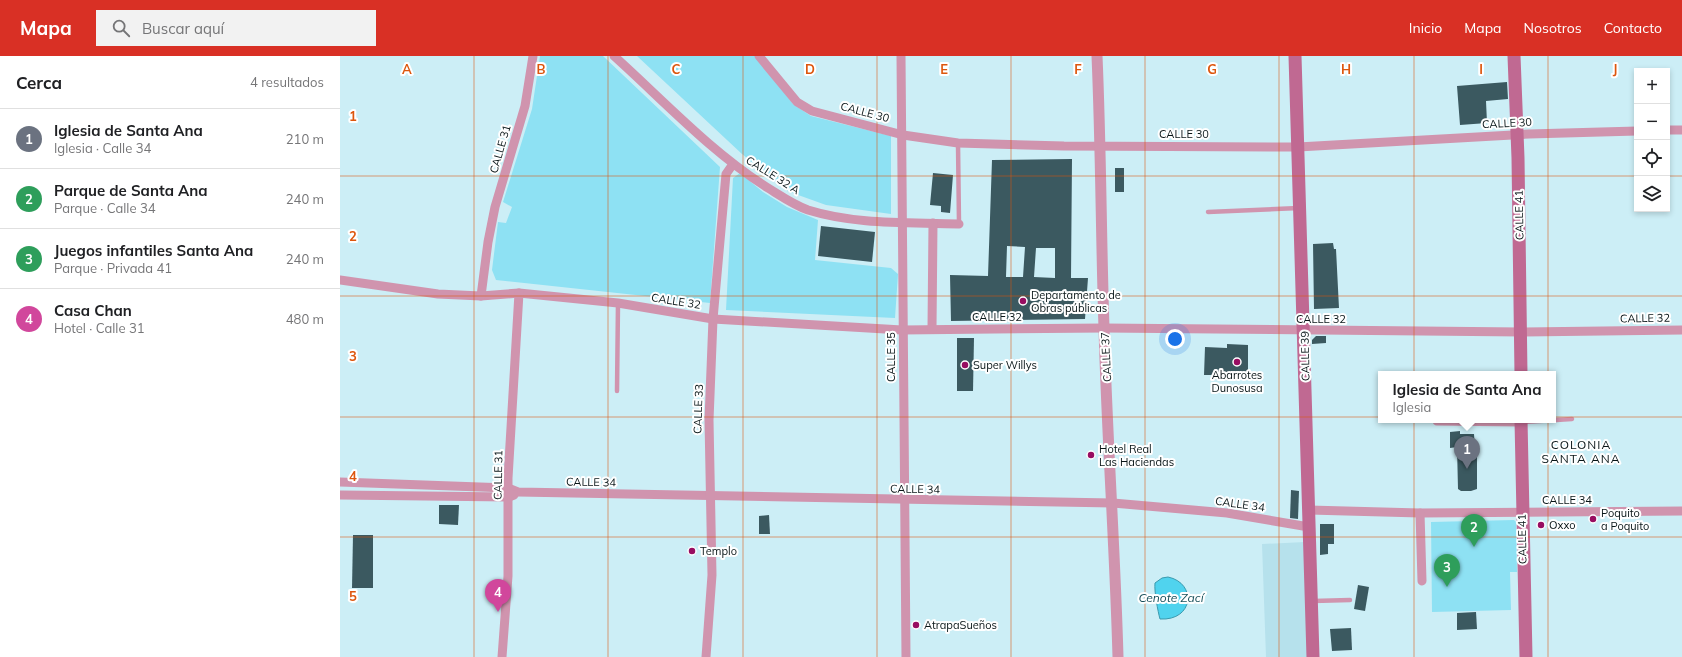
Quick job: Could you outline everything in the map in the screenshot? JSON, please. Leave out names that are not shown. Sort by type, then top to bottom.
[{"type":"main road","name":"CALLE 39","points":[[1295,56],[1304,330],[1306,479],[1309,510],[1313,657]]},
{"type":"main road","name":"CALLE 41","points":[[1514,56],[1518,135],[1522,332],[1521,371]]},
{"type":"main road","name":"CALLE 41","points":[[1521,423],[1526,657]]},
{"type":"street","name":"CALLE 31","points":[[481,296],[488,242],[495,207],[525,106],[533,56]]},
{"type":"street","name":"CALLE 32 A","points":[[614,56],[733,164],[787,200],[807,210],[837,217],[904,223],[959,224]]},
{"type":"street","name":"CALLE 30","points":[[759,56],[797,102],[812,111],[903,135],[958,143],[1101,146],[1298,147],[1518,135],[1634,131]]},
{"type":"street","name":"CALLE 35","points":[[902,56],[904,223],[902,330],[906,657]]},
{"type":"street","name":"CALLE 37","points":[[1097,56],[1101,146],[1104,328],[1113,503],[1118,657]]},
{"type":"street","points":[[1670,130],[1682,130]]},
{"type":"street","name":"CALLE 33","points":[[706,657],[712,575],[709,420],[713,319],[726,174],[733,164]]},
{"type":"street","points":[[932,329],[933,223]]},
{"type":"street","name":"CALLE 32","points":[[340,280],[438,294],[481,296],[519,293],[618,303],[713,319],[902,330],[1104,328],[1522,332],[1682,330]]},
{"type":"street","name":"CALLE 31","points":[[502,657],[508,576],[509,493],[519,293]]},
{"type":"street","points":[[340,482],[509,493]]},
{"type":"street","name":"CALLE 34","points":[[340,495],[518,492],[710,497],[1113,503],[1227,513],[1309,527]]},
{"type":"street","name":"CALLE 34","points":[[1309,510],[1420,513],[1682,512]]},
{"type":"street","points":[[1420,513],[1422,581]]},
{"type":"lane","points":[[958,143],[959,224]]},
{"type":"lane","points":[[1208,212],[1299,208]]},
{"type":"lane","points":[[617,391],[618,303]]},
{"type":"lane","points":[[1556,420],[1572,419]]},
{"type":"lane","points":[[1311,601],[1350,600]]},
{"type":"shaded area","points":[[540,56],[603,56],[720,167],[710,303],[496,280],[492,270],[498,222],[506,223],[512,207],[503,202],[532,109]]},
{"type":"shaded area","points":[[637,56],[756,56],[793,104],[811,116],[891,136],[891,214],[826,205],[787,191],[742,154]]},
{"type":"shaded area","points":[[740,173],[763,192],[787,207],[818,220],[815,260],[891,268],[898,274],[895,318],[726,310],[733,178]]},
{"type":"shaded area","points":[[1514,520],[1516,522],[1517,572],[1510,572],[1511,610],[1432,612],[1431,522]]},
{"type":"shaded area","points":[[1305,542],[1309,657],[1266,657],[1262,544]]},
{"type":"water","name":"Cenote Zací","points":[[1168,577],[1184,586],[1188,601],[1180,614],[1171,618],[1160,619],[1157,607],[1155,583],[1162,578]]},
{"type":"building","points":[[1507,82],[1508,99],[1486,101],[1487,123],[1460,125],[1457,86]]},
{"type":"building","points":[[1072,159],[1071,278],[1088,278],[1085,319],[951,321],[950,275],[988,276],[992,160]],"holes":[[[1007,246],[1025,247],[1023,277],[1006,277]],[[1036,248],[1055,248],[1055,278],[1034,277]]]},
{"type":"building","points":[[1115,168],[1124,168],[1124,192],[1115,192]]},
{"type":"building","points":[[933,173],[953,175],[950,213],[941,212],[941,206],[930,205]]},
{"type":"building","points":[[821,226],[875,232],[872,262],[818,256]]},
{"type":"building","points":[[1333,243],[1334,249],[1336,249],[1339,308],[1314,309],[1313,244]]},
{"type":"building","points":[[1316,336],[1326,336],[1326,343],[1312,344],[1312,340]]},
{"type":"building","name":"Super Willys","points":[[957,338],[974,338],[973,391],[957,391]]},
{"type":"building","points":[[1227,344],[1248,345],[1248,379],[1227,379],[1227,375],[1204,375],[1205,347],[1227,348]]},
{"type":"building","points":[[1460,431],[1460,434],[1474,434],[1475,449],[1477,450],[1477,489],[1471,491],[1461,491],[1458,489],[1457,447],[1450,448],[1450,432]]},
{"type":"building","points":[[1291,490],[1299,491],[1298,519],[1290,518]]},
{"type":"building","points":[[439,505],[459,505],[458,525],[439,524]]},
{"type":"building","points":[[769,515],[770,534],[759,534],[759,516]]},
{"type":"building","points":[[1320,524],[1334,524],[1334,544],[1328,544],[1328,554],[1320,555]]},
{"type":"building","points":[[353,535],[373,535],[373,588],[352,588]]},
{"type":"building","points":[[1358,585],[1369,587],[1365,611],[1354,609]]},
{"type":"building","points":[[1476,612],[1477,629],[1457,630],[1457,613]]},
{"type":"building","points":[[1351,628],[1352,650],[1332,651],[1330,629]]},
{"type":"place","name":"Departamento de Obras públicas","points":[[1023,301]]},
{"type":"place","name":"Abarrotes Dunosusa","points":[[1237,362]]},
{"type":"place","name":"Super Willys","points":[[965,365]]},
{"type":"place","name":"Hotel Real Las Haciendas","points":[[1091,455]]},
{"type":"place","name":"Iglesia de Santa Ana","points":[[1467,469]]},
{"type":"place","name":"Poquito a Poquito","points":[[1593,519]]},
{"type":"place","name":"Oxxo","points":[[1541,525]]},
{"type":"place","name":"Parque de Santa Ana","points":[[1474,547]]},
{"type":"place","name":"Templo","points":[[692,551]]},
{"type":"place","name":"Juegos infantiles Santa Ana","points":[[1447,587]]},
{"type":"place","name":"Casa Chan","points":[[498,612]]},
{"type":"place","name":"AtrapaSueños","points":[[916,625]]},
{"type":"district","name":"COLONIA SANTA ANA","points":[[1581,452]]}]
